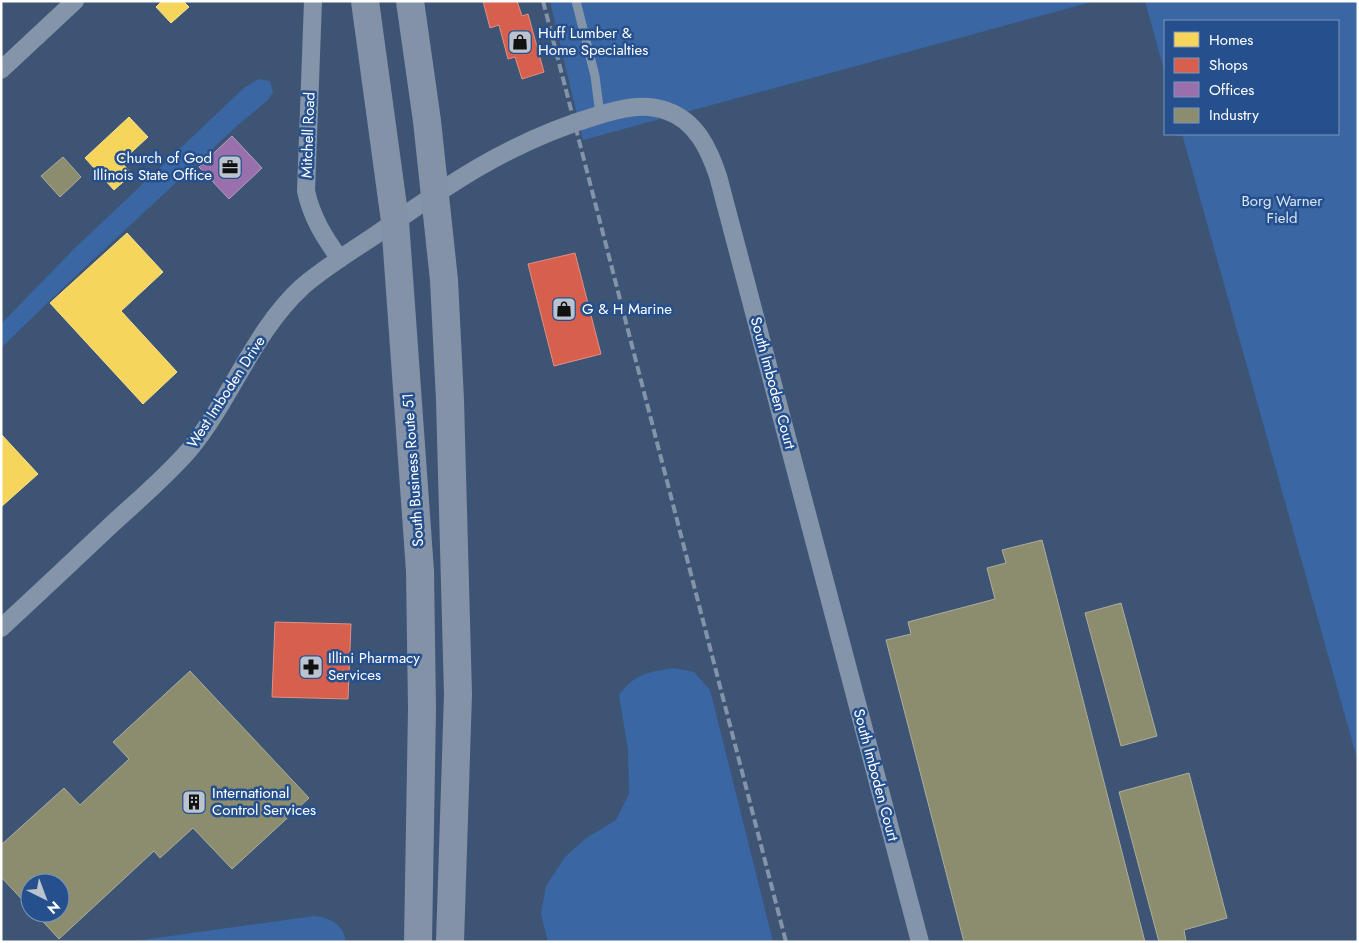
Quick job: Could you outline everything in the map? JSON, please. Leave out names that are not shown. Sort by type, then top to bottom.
[{"type":"main road","name":"South Business Route 51","points":[[365,1],[415,207],[444,280],[457,602],[458,694],[450,942]]},
{"type":"main road","name":"South Business Route 51","points":[[410,1],[415,207],[422,709],[418,942]]},
{"type":"street","points":[[1,70],[75,1]]},
{"type":"street","name":"Mitchell Road","points":[[313,1],[306,191],[311,212],[320,231],[340,259]]},
{"type":"street","name":"South Imboden Court","points":[[415,207],[509,149],[540,135],[621,109],[646,107],[667,110],[683,119],[699,135],[710,153],[920,942]]},
{"type":"street","name":"West Imboden Drive","points":[[1,628],[142,497],[189,449],[212,420],[277,315],[302,287],[415,207]]},
{"type":"lane","points":[[576,1],[595,76],[600,115]]},
{"type":"green space","points":[[550,1],[1095,1],[583,140]]},
{"type":"green space","name":"Borg Warner Field","points":[[1145,1],[1358,1],[1358,762],[1182,135],[1339,135],[1339,20],[1164,20],[1164,69]]},
{"type":"green space","points":[[259,79],[270,81],[273,92],[268,100],[238,125],[1,348],[1,324],[74,249],[245,87]]},
{"type":"green space","points":[[673,668],[694,672],[710,690],[773,942],[548,942],[541,914],[546,886],[565,857],[585,839],[616,820],[629,794],[628,750],[619,695],[636,678]]},
{"type":"green space","points":[[314,916],[331,920],[339,926],[346,942],[128,942]]},
{"type":"building: Homes","points":[[162,1],[183,1],[189,7],[171,23],[156,7]]},
{"type":"building: Homes","points":[[129,117],[148,137],[121,162],[132,174],[114,190],[85,158]]},
{"type":"building: Homes","points":[[127,233],[163,272],[121,311],[177,372],[143,404],[50,303]]},
{"type":"building: Homes","points":[[1,434],[38,474],[1,507]]},
{"type":"building: Shops","name":"Huff Lumber & Home Specialties","points":[[483,1],[517,1],[522,16],[528,14],[544,72],[522,79],[515,57],[508,59],[499,25],[490,28]]},
{"type":"building: Shops","name":"G & H Marine","points":[[575,253],[601,354],[554,366],[528,264]]},
{"type":"building: Shops","name":"Illini Pharmacy Services","points":[[275,622],[351,624],[348,699],[272,697]]},
{"type":"building: Offices","name":"Church of God Illinois State Office","points":[[232,136],[262,168],[229,199],[199,167]]},
{"type":"building: Industry","points":[[63,157],[81,177],[60,197],[41,176]]},
{"type":"building: Industry","points":[[1042,540],[1145,942],[964,942],[886,640],[911,634],[908,622],[995,599],[987,568],[1006,563],[1002,550]]},
{"type":"building: Industry","points":[[1121,603],[1157,736],[1121,746],[1085,613]]},
{"type":"building: Industry","name":"International Control Services","points":[[190,671],[309,798],[232,869],[193,828],[160,858],[154,851],[59,939],[44,923],[70,923],[70,873],[20,873],[20,897],[1,877],[1,845],[64,788],[80,805],[129,759],[113,742]]},
{"type":"building: Industry","points":[[1189,773],[1227,918],[1184,930],[1186,941],[1159,942],[1119,792]]},
{"type":"railway","points":[[543,1],[786,942]]},
{"type":"place","name":"Huff Lumber & Home Specialties","points":[[520,42]]},
{"type":"place","name":"Church of God Illinois State Office","points":[[230,167]]},
{"type":"place","name":"G & H Marine","points":[[564,309]]},
{"type":"place","name":"Illini Pharmacy Services","points":[[311,667]]},
{"type":"place","name":"International Control Services","points":[[194,802]]}]
